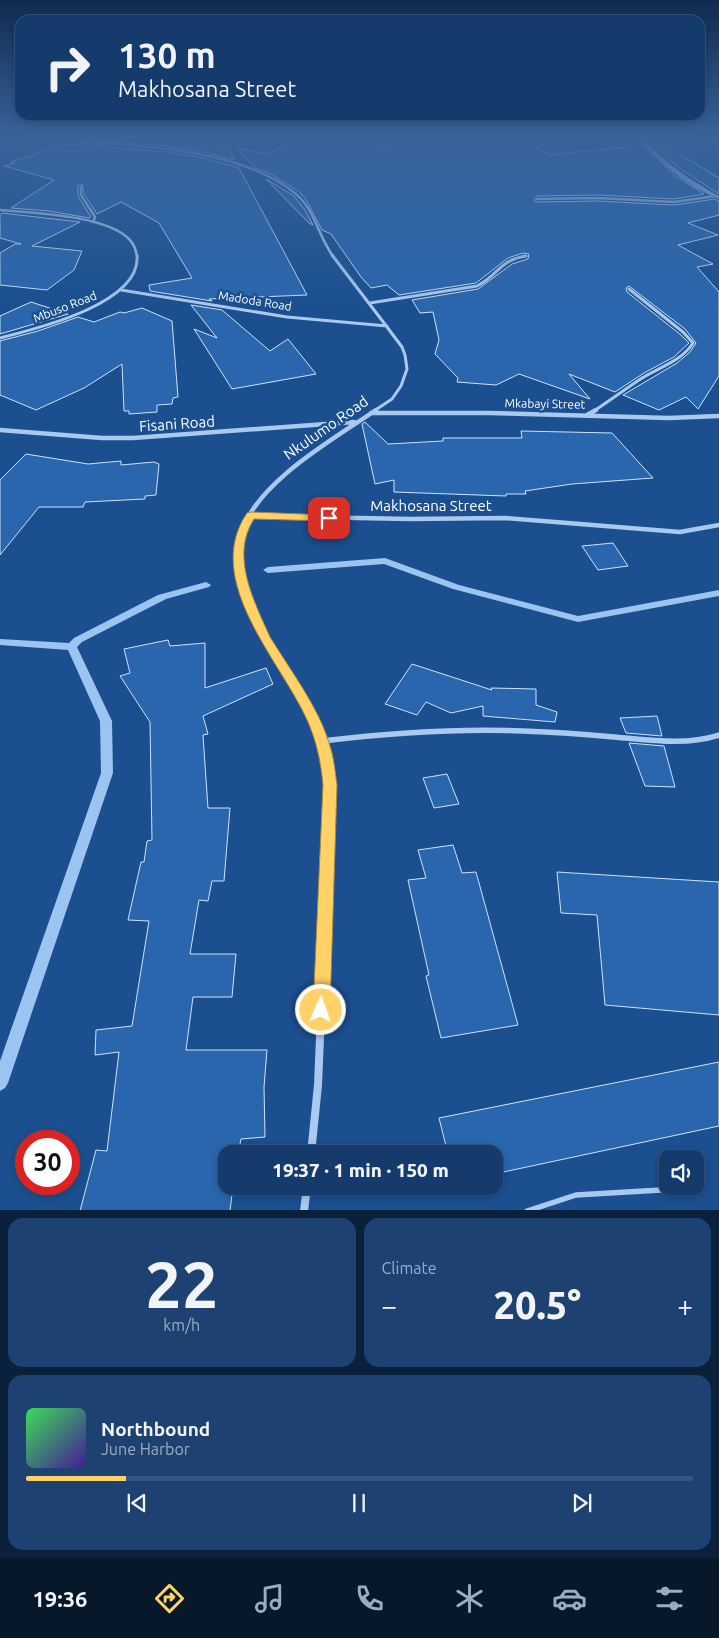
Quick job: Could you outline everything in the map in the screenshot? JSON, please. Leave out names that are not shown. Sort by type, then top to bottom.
[{"type":"street","points":[[81,193],[95,217],[93,222]]},
{"type":"street","name":"Nkulumo Road","points":[[296,193],[305,204],[326,247],[387,326],[402,347],[408,361],[407,374],[402,386],[392,399],[296,463],[268,491],[245,525],[238,558],[244,588],[264,637],[314,720],[328,763],[330,785],[318,1086],[312,1145]]},
{"type":"street","points":[[537,199],[634,200],[675,203],[717,197]]},
{"type":"street","name":"Mbuso Road","points":[[0,210],[93,222],[123,234],[132,242],[136,249],[137,263],[130,282],[111,298],[87,309],[0,338]]},
{"type":"street","points":[[370,303],[477,286],[489,280],[503,262],[511,258],[526,256]]},
{"type":"street","points":[[587,415],[611,402],[640,380],[684,354],[691,348],[693,343],[683,332],[629,289]]},
{"type":"street","name":"Madoda Road","points":[[121,290],[300,318],[358,325],[387,326]]},
{"type":"street","name":"Mkabayi Street","points":[[371,413],[587,415],[669,418],[719,416]]},
{"type":"street","name":"Fisani Road","points":[[0,430],[133,438],[355,422]]},
{"type":"street","name":"Makhosana Street","points":[[251,516],[410,519],[505,518],[680,532],[719,525]]},
{"type":"street","points":[[322,741],[383,734],[461,730],[543,732],[667,741],[699,741],[719,736]]},
{"type":"street","points":[[304,1210],[306,1195]]},
{"type":"lane","points":[[527,1210],[576,1195],[659,1190]]},
{"type":"building","points":[[33,193],[78,193],[91,217],[49,211],[11,208]]},
{"type":"building","points":[[253,193],[307,295],[209,299],[212,301],[150,291],[149,285],[192,278],[159,223],[121,202],[97,214],[84,194]]},
{"type":"building","points":[[280,193],[290,193],[294,196],[305,210],[313,225]]},
{"type":"building","points":[[300,193],[703,193],[674,199],[598,195],[537,196],[534,200],[537,202],[598,201],[674,205],[715,199],[719,201],[719,215],[688,223],[718,235],[678,245],[713,264],[697,267],[719,292],[719,376],[698,409],[686,397],[659,410],[623,395],[677,363],[690,352],[696,343],[685,329],[629,286],[626,288],[627,292],[689,343],[674,357],[644,373],[615,392],[569,374],[590,399],[519,374],[496,385],[457,382],[458,378],[435,354],[439,340],[433,312],[420,313],[412,300],[478,289],[512,264],[528,259],[529,254],[523,253],[508,258],[476,283],[399,295],[387,285],[371,288],[331,234],[322,230],[305,198]]},
{"type":"building","points":[[2,213],[80,222],[32,246],[82,251],[74,270],[47,290],[0,285],[0,253],[15,244],[21,244],[0,238],[0,215]]},
{"type":"building","points":[[31,302],[68,314],[0,334],[0,316]]},
{"type":"building","points":[[191,305],[222,310],[270,351],[288,339],[316,374],[232,389],[194,329],[217,338]]},
{"type":"building","points":[[142,308],[172,321],[178,397],[173,398],[172,404],[157,405],[157,412],[129,414],[129,411],[124,411],[122,364],[84,388],[36,410],[0,395],[0,341],[38,331],[78,317],[94,322],[120,312],[124,313]]},
{"type":"building","points":[[365,422],[388,444],[443,441],[443,438],[522,438],[521,431],[612,433],[653,478],[572,484],[525,491],[526,494],[506,494],[506,496],[394,492],[394,480],[375,484],[362,424]]},
{"type":"building","points":[[26,454],[88,464],[121,461],[121,465],[154,462],[159,464],[156,495],[145,496],[145,499],[85,502],[83,507],[39,507],[0,555],[0,480]]},
{"type":"building","points":[[613,543],[628,566],[598,570],[582,546]]},
{"type":"building","points":[[168,640],[170,646],[205,643],[205,688],[266,668],[273,684],[203,716],[208,734],[203,735],[208,808],[230,808],[224,881],[212,881],[208,901],[199,900],[190,954],[236,954],[232,997],[193,997],[186,1050],[267,1050],[264,1087],[265,1137],[241,1139],[240,1145],[218,1145],[218,1195],[232,1195],[230,1210],[80,1210],[96,1150],[107,1151],[119,1052],[95,1055],[96,1030],[132,1026],[149,921],[128,920],[141,862],[144,862],[147,841],[152,840],[150,722],[120,676],[130,673],[124,649]]},
{"type":"building","points":[[412,664],[492,690],[491,688],[536,689],[536,705],[557,712],[555,722],[483,716],[483,706],[451,713],[426,702],[417,715],[385,704]]},
{"type":"building","points":[[657,716],[662,736],[626,733],[620,718]]},
{"type":"building","points":[[629,743],[664,746],[675,787],[645,786]]},
{"type":"building","points":[[447,774],[459,804],[434,808],[423,778]]},
{"type":"building","points":[[453,845],[462,873],[476,872],[518,1025],[441,1038],[426,976],[429,975],[408,880],[426,878],[418,850]]},
{"type":"building","points":[[557,872],[719,882],[719,1015],[605,1005],[597,915],[561,913]]},
{"type":"building","points":[[719,1062],[719,1126],[503,1172],[503,1145],[446,1145],[439,1118]]},
{"type":"waterway","points":[[268,570],[385,561],[456,587],[578,619],[719,593]]},
{"type":"waterway","points":[[72,647],[78,640],[162,597],[206,585]]},
{"type":"waterway","points":[[0,642],[72,647]]},
{"type":"waterway","points":[[0,1083],[107,773],[106,721],[72,647]]},
{"type":"route","points":[[321,1010],[330,785],[328,763],[314,720],[264,637],[244,588],[238,558],[245,525],[251,516],[329,518]]}]
